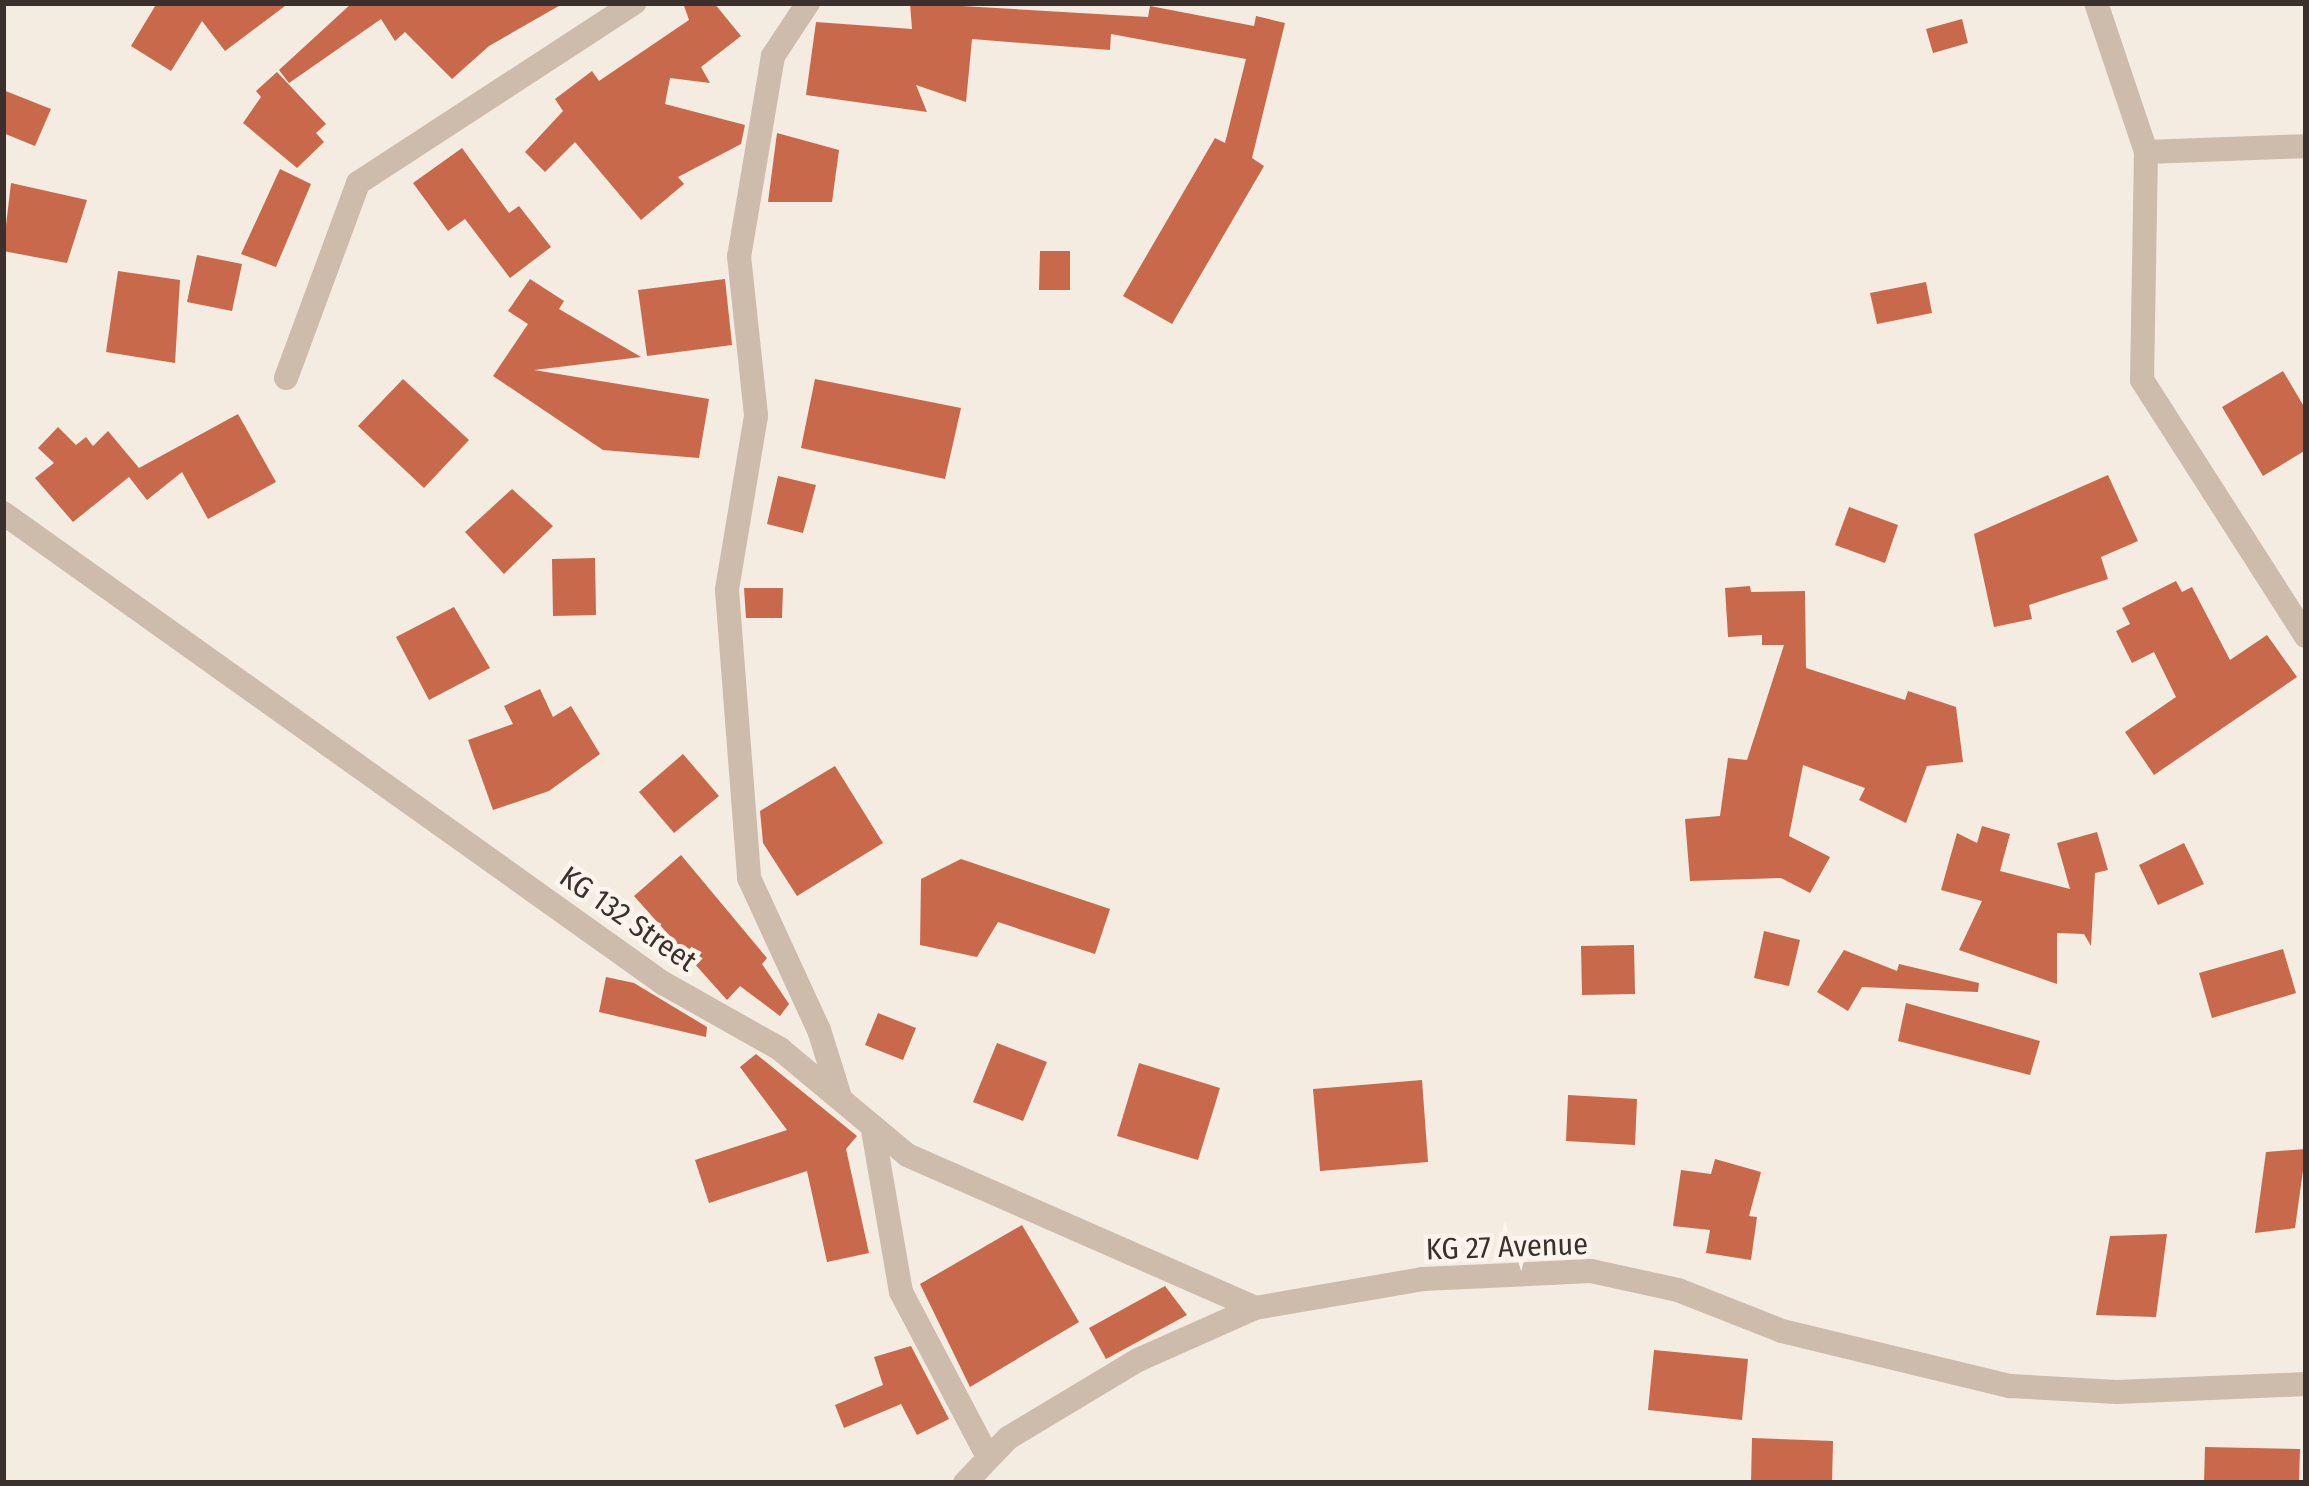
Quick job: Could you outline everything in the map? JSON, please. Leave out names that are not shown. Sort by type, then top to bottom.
[{"type":"street","points":[[286,378],[358,183],[634,3]]},
{"type":"street","points":[[807,3],[773,56],[739,256],[756,416],[727,590],[749,878],[819,1030],[841,1100]]},
{"type":"street","points":[[2096,3],[2146,152],[2142,380],[2306,636]]},
{"type":"street","points":[[2146,152],[2306,146]]},
{"type":"street","name":"KG 132 Street","points":[[3,513],[663,983],[780,1049],[907,1155],[1255,1309]]},
{"type":"street","points":[[874,1130],[901,1292],[979,1471]]},
{"type":"street","name":"KG 27 Avenue","points":[[979,1471],[1138,1360],[1255,1309],[1423,1279],[1592,1271],[1678,1290],[1827,1343],[2010,1385],[2116,1392],[2306,1384]]},
{"type":"building","points":[[157,3],[289,3],[225,51],[202,21],[171,71],[131,46]]},
{"type":"building","points":[[352,3],[564,3],[489,46],[452,79],[405,32],[395,41],[381,19],[289,83],[279,70]]},
{"type":"building","points":[[683,3],[714,3],[741,36],[701,67],[710,83],[670,78],[665,104],[745,125],[741,144],[678,177],[684,184],[641,220],[575,142],[545,172],[525,152],[563,111],[555,99],[592,71],[599,81],[689,20]]},
{"type":"building","points":[[910,3],[1148,17],[1150,6],[1254,26],[1256,16],[1285,23],[1252,158],[1264,166],[1172,324],[1123,296],[1215,138],[1225,143],[1246,59],[1111,34],[1110,50],[972,39],[966,102],[916,85],[927,112],[806,95],[816,22],[912,29]]},
{"type":"building","points":[[1962,19],[1968,43],[1933,53],[1926,29]]},
{"type":"building","points":[[277,72],[326,124],[316,133],[324,142],[297,168],[243,123],[261,97],[256,91]]},
{"type":"building","points":[[3,90],[51,109],[35,146],[3,133]]},
{"type":"building","points":[[777,133],[839,150],[832,202],[768,202]]},
{"type":"building","points":[[462,148],[509,213],[519,206],[551,247],[510,278],[465,219],[448,231],[413,183]]},
{"type":"building","points":[[280,169],[311,184],[276,267],[241,254]]},
{"type":"building","points":[[11,183],[87,200],[67,263],[3,251]]},
{"type":"building","points":[[1040,251],[1070,251],[1070,290],[1039,290]]},
{"type":"building","points":[[197,255],[242,264],[232,311],[187,302]]},
{"type":"building","points":[[118,271],[180,280],[175,363],[106,352]]},
{"type":"building","points":[[530,279],[564,301],[559,309],[641,357],[534,370],[709,399],[699,458],[603,450],[493,376],[528,324],[508,311]]},
{"type":"building","points":[[725,279],[732,345],[647,356],[638,290]]},
{"type":"building","points":[[1926,282],[1932,313],[1877,324],[1870,293]]},
{"type":"building","points":[[2283,371],[2306,410],[2306,450],[2263,476],[2222,407]]},
{"type":"building","points":[[403,379],[469,440],[424,488],[358,426]]},
{"type":"building","points":[[815,379],[961,408],[945,479],[801,448]]},
{"type":"building","points":[[238,414],[276,482],[208,519],[182,472],[147,500],[129,477],[73,522],[35,478],[54,463],[38,448],[58,427],[76,445],[86,437],[93,446],[108,431],[139,468]]},
{"type":"building","points":[[2108,475],[2138,541],[2101,557],[2108,579],[2029,605],[2032,619],[1994,627],[1974,534]]},
{"type":"building","points":[[778,476],[816,485],[803,533],[767,524]]},
{"type":"building","points":[[512,489],[553,526],[504,574],[465,532]]},
{"type":"building","points":[[1849,507],[1898,525],[1885,563],[1835,545]]},
{"type":"building","points":[[595,558],[596,615],[553,616],[552,559]]},
{"type":"building","points":[[2176,581],[2182,592],[2192,587],[2230,660],[2267,635],[2297,677],[2154,775],[2125,732],[2176,697],[2154,652],[2132,663],[2116,631],[2130,624],[2122,608]]},
{"type":"building","points":[[1750,586],[1751,592],[1805,591],[1806,668],[1905,700],[1908,691],[1956,707],[1963,762],[1927,766],[1906,823],[1859,800],[1865,788],[1803,765],[1789,836],[1830,857],[1810,893],[1781,878],[1690,881],[1685,819],[1720,816],[1728,758],[1747,760],[1784,645],[1762,645],[1762,635],[1728,637],[1725,588]]},
{"type":"building","points":[[744,588],[783,588],[782,618],[746,618]]},
{"type":"building","points":[[454,607],[490,668],[429,700],[396,637]]},
{"type":"building","points":[[540,689],[553,717],[571,706],[600,754],[549,791],[493,810],[468,740],[513,724],[504,706]]},
{"type":"building","points":[[683,754],[719,796],[674,833],[639,792]]},
{"type":"building","points":[[835,766],[883,843],[797,896],[763,843],[760,811]]},
{"type":"building","points":[[1982,826],[2010,834],[2000,871],[2070,889],[2057,843],[2097,832],[2108,870],[2095,873],[2091,946],[2084,934],[2057,933],[2057,984],[1959,950],[1982,901],[1941,890],[1957,833],[1977,843]]},
{"type":"building","points":[[2184,843],[2204,884],[2158,905],[2139,865]]},
{"type":"building","points":[[681,855],[767,958],[762,964],[789,1004],[780,1016],[740,986],[727,1000],[634,896]]},
{"type":"building","points":[[961,859],[1110,909],[1095,954],[998,922],[977,957],[920,945],[921,879]]},
{"type":"building","points":[[1764,931],[1800,940],[1789,986],[1754,978]]},
{"type":"building","points":[[1634,945],[1635,994],[1582,995],[1581,946]]},
{"type":"building","points":[[2283,949],[2296,993],[2212,1018],[2199,973]]},
{"type":"building","points":[[1844,950],[1897,971],[1899,964],[1979,983],[1978,992],[1862,987],[1848,1011],[1817,992]]},
{"type":"building","points":[[606,977],[634,983],[707,1027],[706,1037],[599,1012]]},
{"type":"building","points":[[1906,1003],[2040,1041],[2030,1075],[1898,1041]]},
{"type":"building","points":[[878,1013],[916,1028],[903,1060],[865,1045]]},
{"type":"building","points":[[997,1043],[1047,1062],[1023,1121],[973,1102]]},
{"type":"building","points":[[756,1054],[857,1136],[846,1149],[869,1253],[827,1262],[807,1171],[709,1203],[695,1160],[787,1130],[740,1067]]},
{"type":"building","points":[[1139,1063],[1220,1088],[1198,1160],[1117,1136]]},
{"type":"building","points":[[1422,1080],[1428,1162],[1320,1171],[1313,1089]]},
{"type":"building","points":[[1568,1095],[1637,1099],[1635,1145],[1566,1141]]},
{"type":"building","points":[[2306,1149],[2295,1228],[2255,1233],[2266,1152]]},
{"type":"building","points":[[1715,1159],[1761,1172],[1749,1216],[1757,1217],[1751,1260],[1706,1253],[1710,1230],[1673,1226],[1681,1170],[1711,1174]]},
{"type":"building","points":[[1022,1225],[1079,1322],[970,1387],[920,1284]]},
{"type":"building","points":[[2167,1234],[2156,1317],[2096,1315],[2110,1236]]},
{"type":"building","points":[[1165,1286],[1187,1315],[1106,1359],[1089,1328]]},
{"type":"building","points":[[911,1346],[949,1419],[917,1435],[901,1404],[844,1428],[835,1405],[883,1385],[874,1357]]},
{"type":"building","points":[[1654,1350],[1748,1359],[1742,1420],[1648,1410]]},
{"type":"building","points":[[1752,1438],[1833,1441],[1832,1483],[1751,1483]]},
{"type":"building","points":[[2205,1447],[2300,1449],[2299,1483],[2204,1483]]}]
